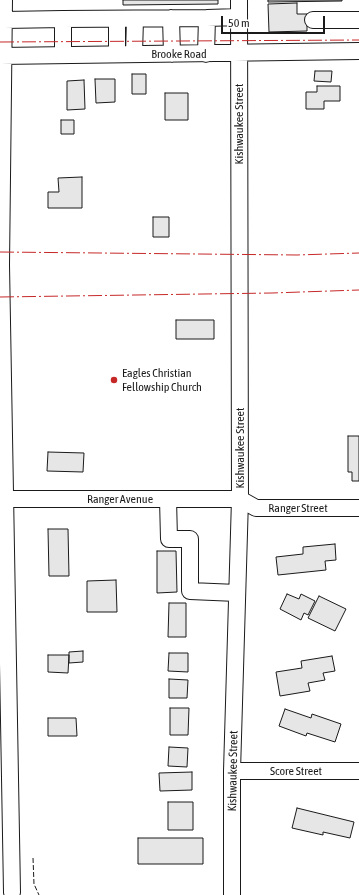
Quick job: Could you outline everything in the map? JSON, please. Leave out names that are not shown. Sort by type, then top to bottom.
[{"type":"street","points":[[4,0],[0,266],[2,499],[13,894]]},
{"type":"street","name":"Kishwaukee Street","points":[[232,895],[232,771],[240,499],[239,0]]},
{"type":"street","points":[[171,18],[172,54]]},
{"type":"street","points":[[206,54],[207,18]]},
{"type":"street","points":[[4,20],[239,18]]},
{"type":"street","points":[[63,19],[63,54]]},
{"type":"street","points":[[117,19],[117,54]]},
{"type":"street","points":[[134,19],[134,54]]},
{"type":"street","points":[[313,20],[359,20]]},
{"type":"street","name":"Brooke Road","points":[[2,56],[359,51]]},
{"type":"street","name":"Ranger Avenue","points":[[2,499],[240,499]]},
{"type":"street","points":[[168,499],[169,539],[190,539],[190,591],[237,592]]},
{"type":"street","name":"Ranger Street","points":[[240,499],[256,508],[359,508]]},
{"type":"street","name":"Score Street","points":[[232,771],[359,771]]},
{"type":"street","points":[[0,875],[13,894]]},
{"type":"building","points":[[123,0],[218,0],[218,4],[123,5]]},
{"type":"building","points":[[268,0],[342,0],[342,1],[268,2]]},
{"type":"building","points":[[297,3],[297,14],[307,14],[307,31],[269,32],[268,4]]},
{"type":"building","points":[[315,71],[332,71],[331,82],[314,81]]},
{"type":"building","points":[[132,74],[146,74],[146,94],[132,94]]},
{"type":"building","points":[[95,79],[115,79],[115,102],[96,103]]},
{"type":"building","points":[[84,80],[85,109],[67,110],[67,81]]},
{"type":"building","points":[[317,86],[340,86],[340,101],[324,101],[324,109],[306,109],[306,92],[317,92]]},
{"type":"building","points":[[165,93],[188,93],[188,120],[165,120]]},
{"type":"building","points":[[61,120],[74,120],[74,134],[61,134]]},
{"type":"building","points":[[82,177],[82,208],[48,208],[48,192],[59,192],[58,178]]},
{"type":"building","points":[[153,217],[169,217],[169,237],[153,237]]},
{"type":"building","points":[[176,320],[214,320],[214,339],[176,339]]},
{"type":"building","points":[[348,436],[359,436],[359,481],[352,481],[352,472],[348,472]]},
{"type":"building","points":[[48,452],[84,453],[83,472],[47,471]]},
{"type":"building","points":[[48,529],[68,529],[69,576],[49,576]]},
{"type":"building","points":[[335,544],[336,560],[325,561],[326,570],[278,575],[276,557],[303,554],[303,547]]},
{"type":"building","points":[[157,551],[176,551],[177,592],[157,593]]},
{"type":"building","points":[[116,580],[117,612],[87,612],[87,581]]},
{"type":"building","points":[[287,594],[299,599],[301,594],[315,601],[308,615],[304,613],[301,620],[280,609]]},
{"type":"building","points":[[319,596],[346,609],[335,631],[308,618]]},
{"type":"building","points":[[169,603],[186,603],[186,637],[168,637]]},
{"type":"building","points":[[83,651],[83,662],[69,663],[69,652]]},
{"type":"building","points":[[169,653],[188,653],[188,672],[168,671]]},
{"type":"building","points":[[48,655],[69,655],[68,673],[48,672]]},
{"type":"building","points":[[332,656],[335,671],[323,673],[325,680],[308,683],[310,691],[280,696],[276,672],[302,668],[301,661]]},
{"type":"building","points":[[169,679],[188,680],[187,698],[169,698]]},
{"type":"building","points":[[170,708],[189,708],[188,735],[170,735]]},
{"type":"building","points":[[285,709],[311,718],[312,714],[341,724],[335,742],[307,733],[306,736],[279,726]]},
{"type":"building","points":[[48,718],[76,718],[77,736],[48,736]]},
{"type":"building","points":[[169,747],[188,748],[187,767],[168,766]]},
{"type":"building","points":[[192,772],[192,790],[160,791],[159,773]]},
{"type":"building","points":[[168,802],[193,802],[193,830],[168,830]]},
{"type":"building","points":[[297,808],[354,822],[350,838],[323,832],[323,835],[292,828]]},
{"type":"building","points":[[138,838],[203,838],[203,864],[138,864]]},
{"type":"fence","points":[[33,858],[34,884],[39,895]]},
{"type":"power","points":[[0,42],[359,40]]},
{"type":"power","points":[[0,252],[297,255],[359,253]]},
{"type":"power","points":[[0,297],[272,293],[359,290]]},
{"type":"place","name":"Eagles Christian Fellowship Church","points":[[114,380]]}]
